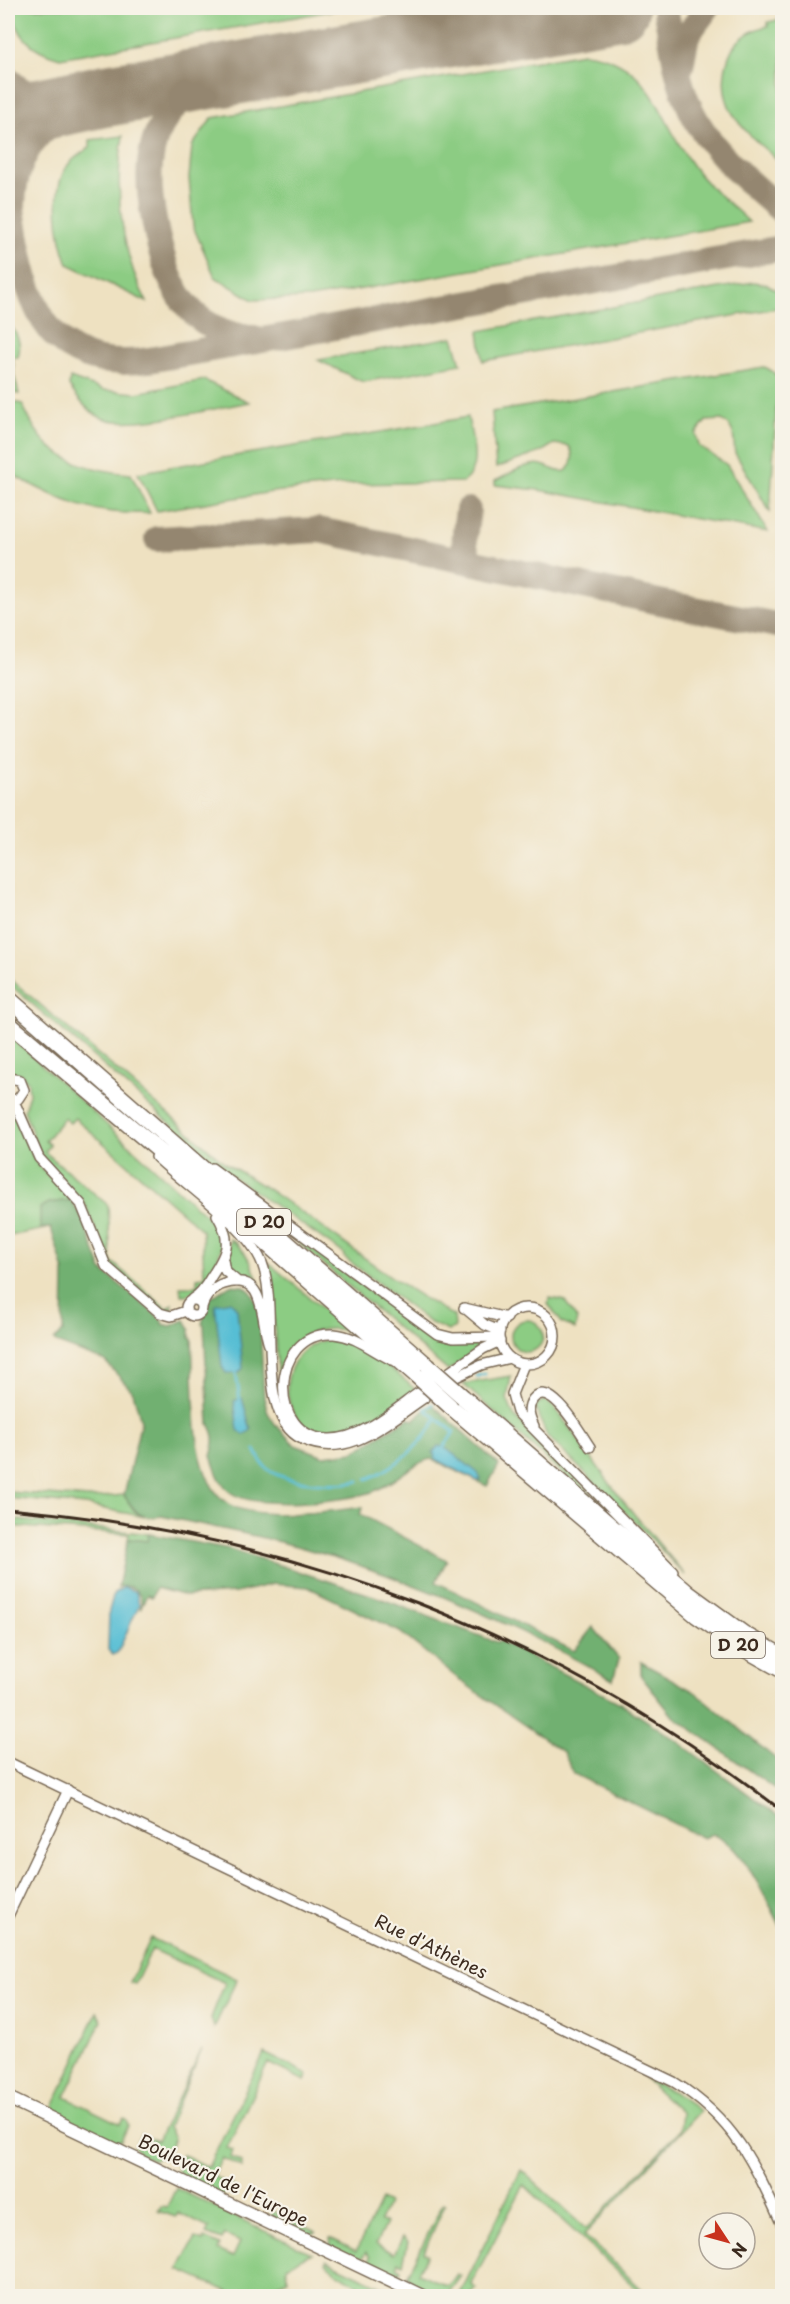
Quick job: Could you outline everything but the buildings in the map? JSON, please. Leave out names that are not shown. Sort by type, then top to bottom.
[{"type":"highway","name":"D 20","points":[[8,997],[100,1078],[418,1370]]},
{"type":"highway","name":"D 20","points":[[8,1022],[418,1370],[654,1566],[720,1617],[783,1656]]},
{"type":"highway","name":"D 20","points":[[456,1402],[696,1615],[739,1645],[783,1670]]},
{"type":"street","points":[[8,1078],[17,1078],[24,1086],[21,1097],[11,1100],[39,1158],[81,1204],[106,1266],[160,1313],[171,1316],[186,1311],[196,1315],[214,1289],[238,1282]]},
{"type":"street","points":[[100,1078],[205,1163],[437,1334],[453,1338],[500,1336]]},
{"type":"street","points":[[84,1086],[167,1168],[237,1230],[262,1261],[270,1291],[277,1411],[298,1438],[315,1445],[334,1447],[355,1441],[375,1432],[421,1395],[369,1426],[331,1439],[317,1438],[303,1430],[286,1408],[283,1392],[288,1361],[298,1347],[312,1337],[332,1334],[349,1337],[418,1370]]},
{"type":"street","points":[[186,1311],[186,1305],[203,1290],[223,1260],[227,1244],[226,1229],[211,1206]]},
{"type":"street","points":[[223,1260],[225,1271],[238,1282],[248,1285],[257,1292],[263,1308],[265,1333],[272,1352]]},
{"type":"street","points":[[192,1299],[200,1302],[202,1307]]},
{"type":"street","points":[[507,1317],[464,1308],[500,1336],[510,1358]]},
{"type":"street","points":[[521,1309],[534,1309],[547,1316],[554,1328],[555,1341],[550,1353],[540,1362],[524,1364],[510,1358],[451,1376],[500,1336],[507,1317],[521,1309]]},
{"type":"street","points":[[524,1364],[513,1387],[513,1401],[517,1412],[720,1617]]},
{"type":"street","points":[[534,1429],[529,1408],[531,1400],[539,1394],[545,1394],[561,1405],[590,1447]]},
{"type":"street","name":"Rue d'Athènes","points":[[8,1762],[682,2087],[720,2117],[744,2147],[783,2225]]},
{"type":"street","points":[[8,1916],[68,1790]]},
{"type":"street","name":"Boulevard de l'Europe","points":[[8,2098],[422,2296]]},
{"type":"green space","points":[[12,8],[348,8],[60,58],[41,51],[27,41],[18,27]]},
{"type":"green space","points":[[782,19],[782,164],[735,118],[728,105],[725,74],[729,56],[740,40],[750,32],[768,26],[768,22]]},
{"type":"green space","points":[[583,53],[606,57],[624,66],[638,77],[660,108],[696,170],[749,222],[310,298],[253,300],[215,277],[193,226],[189,178],[192,146],[212,118]]},
{"type":"green space","points":[[123,136],[119,178],[122,221],[131,263],[147,302],[68,264],[59,228],[57,200],[62,175],[68,165],[90,147],[90,140]]},
{"type":"green space","points":[[753,282],[767,284],[778,291],[782,307],[483,361],[479,331]]},
{"type":"green space","points":[[8,320],[16,333],[20,347],[18,357],[13,357],[14,375],[19,394],[8,392]]},
{"type":"green space","points":[[453,337],[461,364],[363,382],[318,360]]},
{"type":"green space","points":[[764,367],[775,374],[782,391],[782,395],[777,395],[770,512],[735,453],[733,433],[729,425],[722,420],[706,421],[696,434],[699,446],[727,465],[768,532],[538,490],[495,485],[495,481],[518,469],[536,464],[556,471],[566,471],[573,456],[569,446],[554,444],[541,452],[496,468],[492,412]]},
{"type":"green space","points":[[70,378],[103,390],[136,393],[204,380],[249,402],[174,417],[115,421],[102,418],[88,409],[69,386]]},
{"type":"green space","points":[[8,400],[22,404],[38,433],[56,452],[92,468],[131,474],[150,513],[92,509],[43,491],[8,472]]},
{"type":"green space","points":[[468,417],[474,461],[473,469],[463,482],[353,484],[272,492],[157,511],[138,473],[220,458]]},
{"type":"green space","points":[[8,977],[225,1163],[283,1200],[424,1299],[454,1316],[455,1327],[448,1331],[429,1322],[344,1257],[343,1253],[225,1171],[8,983]]},
{"type":"green space","points":[[8,1034],[223,1231],[221,1250],[212,1272],[199,1289],[181,1295],[180,1286],[197,1286],[197,1278],[204,1277],[202,1230],[75,1118],[70,1123],[64,1118],[45,1141],[50,1145],[45,1152],[108,1205],[111,1261],[167,1309],[172,1304],[173,1310],[164,1311],[109,1264],[85,1204],[43,1158],[24,1110],[29,1094],[28,1082],[21,1074],[8,1070]]},
{"type":"green space","points":[[11,1109],[16,1115],[35,1161],[71,1200],[49,1203],[51,1228],[9,1236],[8,1111]]},
{"type":"green space","points":[[71,1200],[82,1218],[102,1270],[162,1320],[162,1324],[171,1326],[185,1320],[190,1329],[196,1428],[200,1451],[214,1490],[227,1503],[240,1509],[274,1514],[313,1513],[363,1507],[360,1514],[447,1560],[436,1582],[574,1651],[593,1627],[619,1659],[613,1680],[500,1622],[383,1574],[286,1543],[161,1516],[143,1516],[135,1510],[124,1495],[141,1421],[133,1392],[105,1361],[56,1343],[54,1340],[63,1332],[64,1271],[51,1228],[40,1228],[40,1208],[49,1203]]},
{"type":"green space","points":[[292,1232],[432,1339],[458,1346],[477,1344],[478,1349],[448,1371],[309,1252],[290,1235]]},
{"type":"green space","points":[[230,1239],[241,1248],[250,1261],[259,1289],[227,1267]]},
{"type":"green space","points":[[269,1263],[349,1331],[323,1330],[304,1337],[290,1352],[278,1372]]},
{"type":"green space","points":[[230,1285],[244,1286],[251,1292],[259,1307],[264,1398],[268,1413],[275,1424],[295,1445],[324,1456],[353,1452],[409,1418],[413,1420],[432,1404],[499,1465],[487,1486],[432,1459],[418,1464],[379,1489],[342,1499],[278,1503],[242,1498],[230,1492],[220,1480],[211,1456],[214,1439],[209,1424],[204,1325],[202,1324],[209,1299]]},
{"type":"green space","points":[[550,1298],[565,1301],[577,1319],[575,1329],[562,1323],[548,1304]]},
{"type":"green space","points":[[527,1320],[539,1324],[543,1336],[539,1348],[527,1352],[515,1348],[511,1336],[515,1324]]},
{"type":"green space","points":[[325,1340],[351,1344],[375,1356],[417,1391],[379,1417],[347,1431],[317,1432],[302,1424],[293,1411],[288,1395],[288,1378],[294,1362],[307,1349]]},
{"type":"green space","points":[[511,1376],[507,1399],[514,1416],[626,1527],[624,1529],[463,1384]]},
{"type":"green space","points":[[544,1400],[555,1408],[619,1496],[685,1575],[634,1521],[547,1436],[536,1410],[536,1405]]},
{"type":"green space","points":[[8,1492],[89,1498],[124,1495],[135,1512],[145,1517],[85,1505],[8,1498]]},
{"type":"green space","points":[[8,1519],[149,1534],[148,1541],[128,1539],[129,1534],[8,1526]]},
{"type":"green space","points":[[149,1534],[230,1549],[374,1596],[496,1642],[500,1641],[620,1703],[673,1738],[782,1819],[782,1929],[753,1875],[723,1839],[712,1834],[703,1838],[574,1774],[563,1752],[461,1681],[400,1632],[308,1587],[273,1584],[236,1593],[186,1596],[156,1588],[152,1597],[147,1595],[140,1609],[141,1598],[133,1588],[118,1587],[128,1539],[147,1541]]},
{"type":"green space","points":[[641,1662],[695,1692],[782,1764],[782,1794],[672,1715],[641,1676]]},
{"type":"green space","points":[[151,1938],[237,1979],[214,2028],[211,2018],[225,1983],[152,1949],[135,1984],[130,1982]]},
{"type":"green space","points":[[97,2012],[102,2020],[65,2097],[120,2124],[123,2119],[126,2120],[128,2126],[121,2141],[111,2142],[58,2116],[53,2107]]},
{"type":"green space","points":[[202,2049],[168,2127],[174,2139],[164,2159],[159,2157],[153,2161],[140,2155],[135,2147],[141,2134],[157,2141]]},
{"type":"green space","points":[[264,2053],[308,2074],[305,2081],[268,2063],[227,2148],[233,2150],[231,2157],[241,2162],[242,2167],[222,2158],[213,2176],[234,2187],[232,2192],[222,2195],[180,2175],[176,2165],[182,2154],[208,2167]]},
{"type":"green space","points":[[644,2078],[674,2092],[700,2111],[584,2235],[649,2296],[636,2296],[641,2293],[524,2185],[471,2284],[476,2289],[470,2296],[459,2296],[521,2170],[586,2229],[680,2130],[682,2113]]},
{"type":"green space","points":[[176,2188],[312,2253],[287,2266],[288,2280],[257,2294],[258,2296],[219,2296],[229,2292],[179,2270],[195,2238],[203,2241],[204,2238],[220,2245],[218,2250],[233,2257],[240,2242],[225,2235],[222,2240],[206,2234],[209,2228],[178,2213],[176,2217],[158,2211],[161,2206],[167,2207]]},
{"type":"green space","points":[[381,2200],[388,2204],[380,2221],[386,2223],[376,2244],[394,2254],[403,2237],[408,2242],[403,2264],[398,2262],[396,2266],[401,2269],[400,2273],[396,2271],[390,2275],[366,2264],[370,2257],[366,2252],[361,2261],[330,2247],[330,2238],[356,2251]]},
{"type":"green space","points":[[443,2203],[445,2204],[424,2252],[428,2254],[418,2273],[448,2286],[457,2274],[461,2276],[447,2295],[436,2296],[411,2285],[411,2279],[407,2277]]},
{"type":"green space","points":[[271,2210],[316,2232],[311,2235],[272,2217]]},
{"type":"green space","points":[[326,2260],[402,2296],[373,2296],[371,2291],[336,2272],[326,2263]]},
{"type":"water","points":[[231,1301],[237,1309],[243,1368],[239,1373],[226,1373],[222,1367],[215,1304]]},
{"type":"water","points":[[242,1398],[251,1430],[244,1435],[238,1430],[234,1401]]},
{"type":"water","points":[[438,1446],[444,1447],[478,1473],[481,1480],[477,1481],[436,1459],[433,1452]]},
{"type":"water","points":[[124,1587],[136,1592],[139,1605],[118,1652],[113,1655],[108,1650],[109,1611],[114,1593]]},
{"type":"waterway","points":[[236,1373],[240,1401]]},
{"type":"waterway","points":[[477,1376],[485,1374]]},
{"type":"waterway","points":[[433,1404],[425,1409],[454,1432],[444,1447]]},
{"type":"waterway","points":[[367,1479],[388,1469],[407,1455],[437,1419]]},
{"type":"waterway","points":[[255,1450],[267,1468],[277,1475],[300,1481],[326,1483],[359,1481]]},
{"type":"taxiway","points":[[665,8],[680,80],[696,119],[705,134],[729,162],[782,211]]},
{"type":"taxiway","points":[[681,66],[687,35],[707,8]]},
{"type":"taxiway","points":[[243,72],[203,87],[176,105],[161,126],[156,138],[149,178],[152,206],[164,263],[182,299],[194,314],[210,325],[230,334],[254,338]]},
{"type":"taxiway","points":[[8,80],[24,92],[43,99],[62,102],[82,101]]},
{"type":"taxiway","points":[[13,205],[15,183],[20,165],[28,149],[39,135],[67,113],[103,96]]},
{"type":"taxiway","points":[[8,185],[19,252],[27,283],[39,312],[55,335],[78,352],[109,361],[149,360],[782,248]]},
{"type":"taxiway","points":[[468,510],[465,545],[466,552],[474,563]]},
{"type":"taxiway","points":[[157,539],[319,530],[782,626]]},
{"type":"runway","points":[[8,116],[103,96],[618,8]]},
{"type":"railway","points":[[8,1509],[113,1522],[217,1542],[318,1569],[418,1603],[514,1644],[607,1693],[696,1748],[782,1811]]}]
